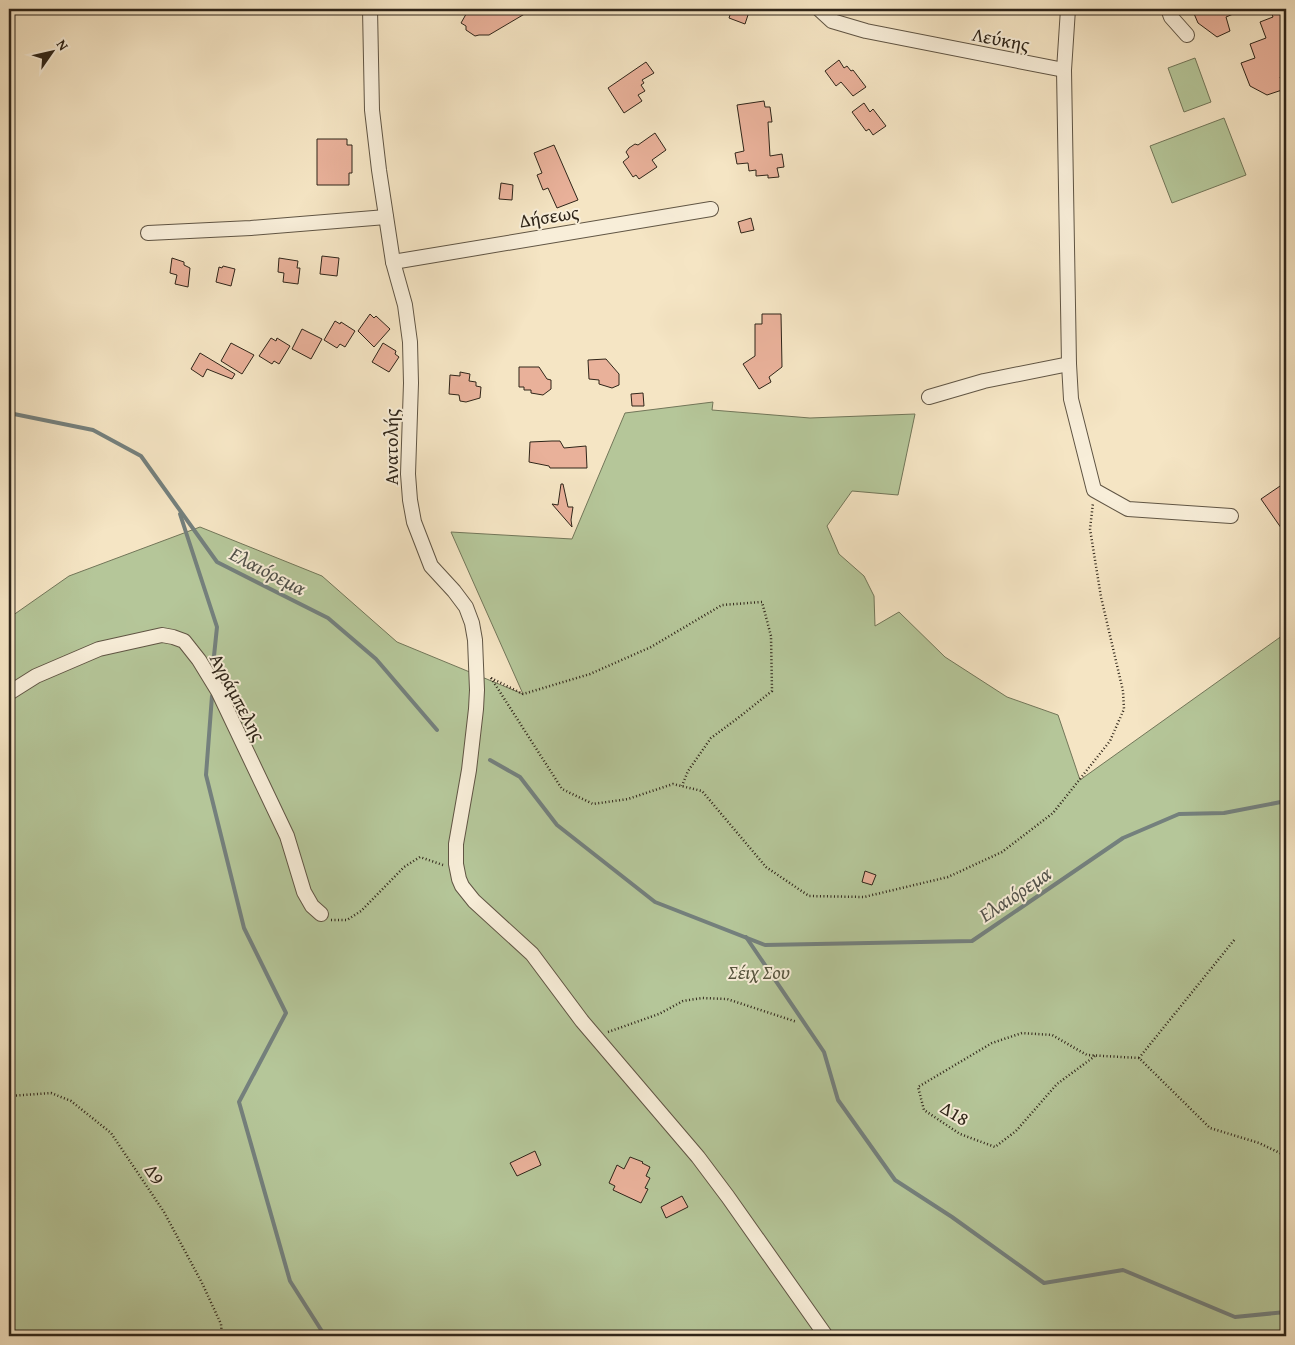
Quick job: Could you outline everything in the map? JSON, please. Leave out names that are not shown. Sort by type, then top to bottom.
[{"type":"street","name":"Ανατολής","points":[[370,9],[372,110],[393,262],[405,305],[410,342],[411,383],[408,474],[414,522],[431,566],[466,607],[472,623],[475,640],[476,709],[469,770],[456,844],[456,869]]},
{"type":"street","name":"Λεύκης","points":[[819,9],[832,20],[866,30],[1064,70]]},
{"type":"street","points":[[1068,9],[1064,70],[1069,364],[1071,399],[1094,490],[1128,509],[1231,516]]},
{"type":"street","points":[[1168,9],[1171,17],[1187,36]]},
{"type":"street","name":"Δήσεως","points":[[393,262],[711,209]]},
{"type":"street","points":[[148,233],[251,228],[386,217]]},
{"type":"street","points":[[929,397],[984,381],[1069,364]]},
{"type":"street","name":"Αγράμπελης","points":[[9,693],[49,670],[106,647],[162,635],[174,637],[184,642],[218,691],[287,836],[304,892],[312,906],[321,914]]},
{"type":"street","points":[[456,869],[462,886],[470,897],[532,954],[594,1036],[713,1177],[826,1336]]},
{"type":"path","points":[[682,786],[688,771],[711,738],[772,691],[771,636],[762,602],[722,604],[651,647],[590,674],[523,694],[490,677],[562,788],[593,804],[628,799],[673,784],[702,791],[766,867],[809,896],[864,897],[948,877],[1002,852],[1054,813],[1110,741],[1124,710],[1124,691],[1101,597],[1090,529],[1094,490]]},
{"type":"path","points":[[321,914],[332,920],[347,920],[362,911],[404,867],[420,857],[456,869]]},
{"type":"path","points":[[1235,939],[1139,1058],[1210,1128],[1259,1143],[1286,1156]]},
{"type":"path","points":[[594,1036],[659,1014],[683,1001],[702,998],[727,999],[797,1022]]},
{"type":"path","name":"Δ18","points":[[1095,1056],[1057,1084],[1016,1132],[995,1147],[960,1134],[924,1110],[918,1087],[992,1043],[1022,1033],[1052,1035],[1087,1055],[1139,1058]]},
{"type":"path","name":"Δ9","points":[[9,1096],[51,1092],[71,1101],[111,1132],[164,1212],[188,1256],[221,1324],[222,1336]]},
{"type":"green space","points":[[1195,58],[1211,102],[1184,112],[1168,68]]},
{"type":"green space","points":[[1224,118],[1246,175],[1172,203],[1150,146]]},
{"type":"green space","name":"Σέιχ Σου","points":[[713,402],[712,410],[810,418],[915,414],[898,495],[852,491],[827,526],[839,554],[864,576],[874,596],[875,626],[899,612],[945,657],[1007,697],[1058,715],[1080,780],[1286,633],[1286,1336],[9,1336],[9,618],[69,576],[200,527],[322,576],[397,642],[523,694],[451,532],[572,539],[625,413]]},
{"type":"building","points":[[469,9],[533,9],[489,35],[475,36],[466,30],[466,26],[461,23]]},
{"type":"building","points":[[732,9],[750,9],[745,24],[729,18]]},
{"type":"building","points":[[1192,9],[1245,9],[1226,17],[1230,31],[1217,37],[1198,23]]},
{"type":"building","points":[[1270,9],[1286,9],[1286,57],[1282,58],[1286,74],[1280,77],[1285,89],[1267,95],[1250,86],[1241,63],[1255,58],[1250,44],[1266,38],[1260,22],[1273,17]]},
{"type":"building","points":[[839,60],[844,68],[847,66],[851,71],[853,70],[866,87],[853,96],[841,82],[836,86],[825,71]]},
{"type":"building","points":[[646,62],[654,73],[642,80],[644,83],[641,85],[645,91],[638,95],[642,101],[624,113],[608,88]]},
{"type":"building","points":[[764,101],[765,107],[770,107],[772,122],[768,122],[770,156],[782,154],[784,167],[777,168],[779,177],[768,178],[768,175],[756,176],[756,170],[749,171],[748,163],[737,164],[735,153],[744,151],[737,105]]},
{"type":"building","points":[[864,103],[870,112],[873,109],[886,126],[873,135],[869,129],[866,131],[852,112]]},
{"type":"building","points":[[655,133],[666,150],[652,160],[657,167],[639,179],[636,175],[633,177],[623,162],[629,157],[626,152],[635,144],[638,145]]},
{"type":"building","points":[[317,139],[347,139],[347,145],[352,145],[352,173],[349,173],[349,185],[317,185]]},
{"type":"building","points":[[554,145],[578,200],[557,208],[548,188],[543,190],[537,175],[542,173],[534,153]]},
{"type":"building","points":[[501,183],[513,185],[512,200],[499,199]]},
{"type":"building","points":[[751,218],[754,230],[741,233],[738,222]]},
{"type":"building","points":[[322,256],[339,258],[337,276],[320,274]]},
{"type":"building","points":[[172,258],[184,262],[184,265],[190,268],[188,287],[175,284],[177,275],[170,273]]},
{"type":"building","points":[[279,258],[298,261],[297,268],[300,268],[298,284],[283,282],[284,273],[278,272]]},
{"type":"building","points":[[223,266],[235,269],[231,286],[216,282],[219,267],[222,268]]},
{"type":"building","points":[[370,314],[374,318],[376,316],[390,329],[374,347],[358,331]]},
{"type":"building","points":[[762,314],[781,314],[782,367],[769,377],[771,382],[759,389],[743,364],[755,356],[755,324],[762,324]]},
{"type":"building","points":[[335,321],[340,324],[341,322],[355,331],[345,347],[340,344],[337,348],[324,340]]},
{"type":"building","points":[[302,329],[322,339],[311,359],[292,349]]},
{"type":"building","points":[[271,338],[276,341],[277,338],[290,346],[279,364],[274,361],[272,364],[259,356]]},
{"type":"building","points":[[231,343],[254,355],[242,374],[221,361]]},
{"type":"building","points":[[383,343],[396,351],[395,354],[399,357],[389,372],[372,362]]},
{"type":"building","points":[[200,353],[235,374],[232,379],[207,369],[203,377],[191,369]]},
{"type":"building","points":[[606,359],[619,374],[619,385],[612,388],[599,384],[599,380],[589,379],[588,360]]},
{"type":"building","points":[[519,367],[539,367],[547,379],[551,380],[551,389],[543,395],[531,393],[531,390],[524,390],[524,387],[519,387]]},
{"type":"building","points":[[460,372],[470,374],[469,381],[476,382],[476,386],[481,387],[480,398],[466,402],[460,401],[459,395],[449,394],[450,375],[460,376]]},
{"type":"building","points":[[643,393],[644,406],[632,406],[631,394]]},
{"type":"building","points":[[560,441],[564,448],[586,446],[587,468],[550,468],[549,466],[529,462],[530,442]]},
{"type":"building","points":[[1286,482],[1286,535],[1261,499]]},
{"type":"building","points":[[561,484],[563,484],[568,507],[573,507],[572,527],[552,504],[558,505]]},
{"type":"building","points":[[865,871],[876,875],[872,885],[862,882]]},
{"type":"building","points":[[535,1151],[541,1165],[517,1176],[510,1163]]},
{"type":"building","points":[[630,1157],[650,1167],[646,1176],[650,1178],[645,1188],[648,1189],[641,1203],[613,1190],[615,1186],[609,1183],[617,1165],[624,1169]]},
{"type":"building","points":[[682,1196],[688,1207],[666,1218],[661,1207]]},
{"type":"waterway","name":"Ελαιόρεμα","points":[[9,413],[93,430],[141,456],[217,562],[328,618],[376,659],[437,730]]},
{"type":"waterway","points":[[180,514],[217,627],[214,656]]},
{"type":"waterway","points":[[212,696],[206,775],[244,928],[286,1013],[239,1102],[290,1281],[325,1336]]},
{"type":"waterway","name":"Ελαιόρεμα","points":[[490,760],[520,777],[557,825],[655,902],[765,945],[972,941],[1123,838],[1179,814],[1224,813],[1286,801]]},
{"type":"waterway","points":[[746,937],[824,1052],[838,1100],[895,1180],[952,1217],[1044,1283],[1123,1270],[1235,1317],[1286,1312]]}]
